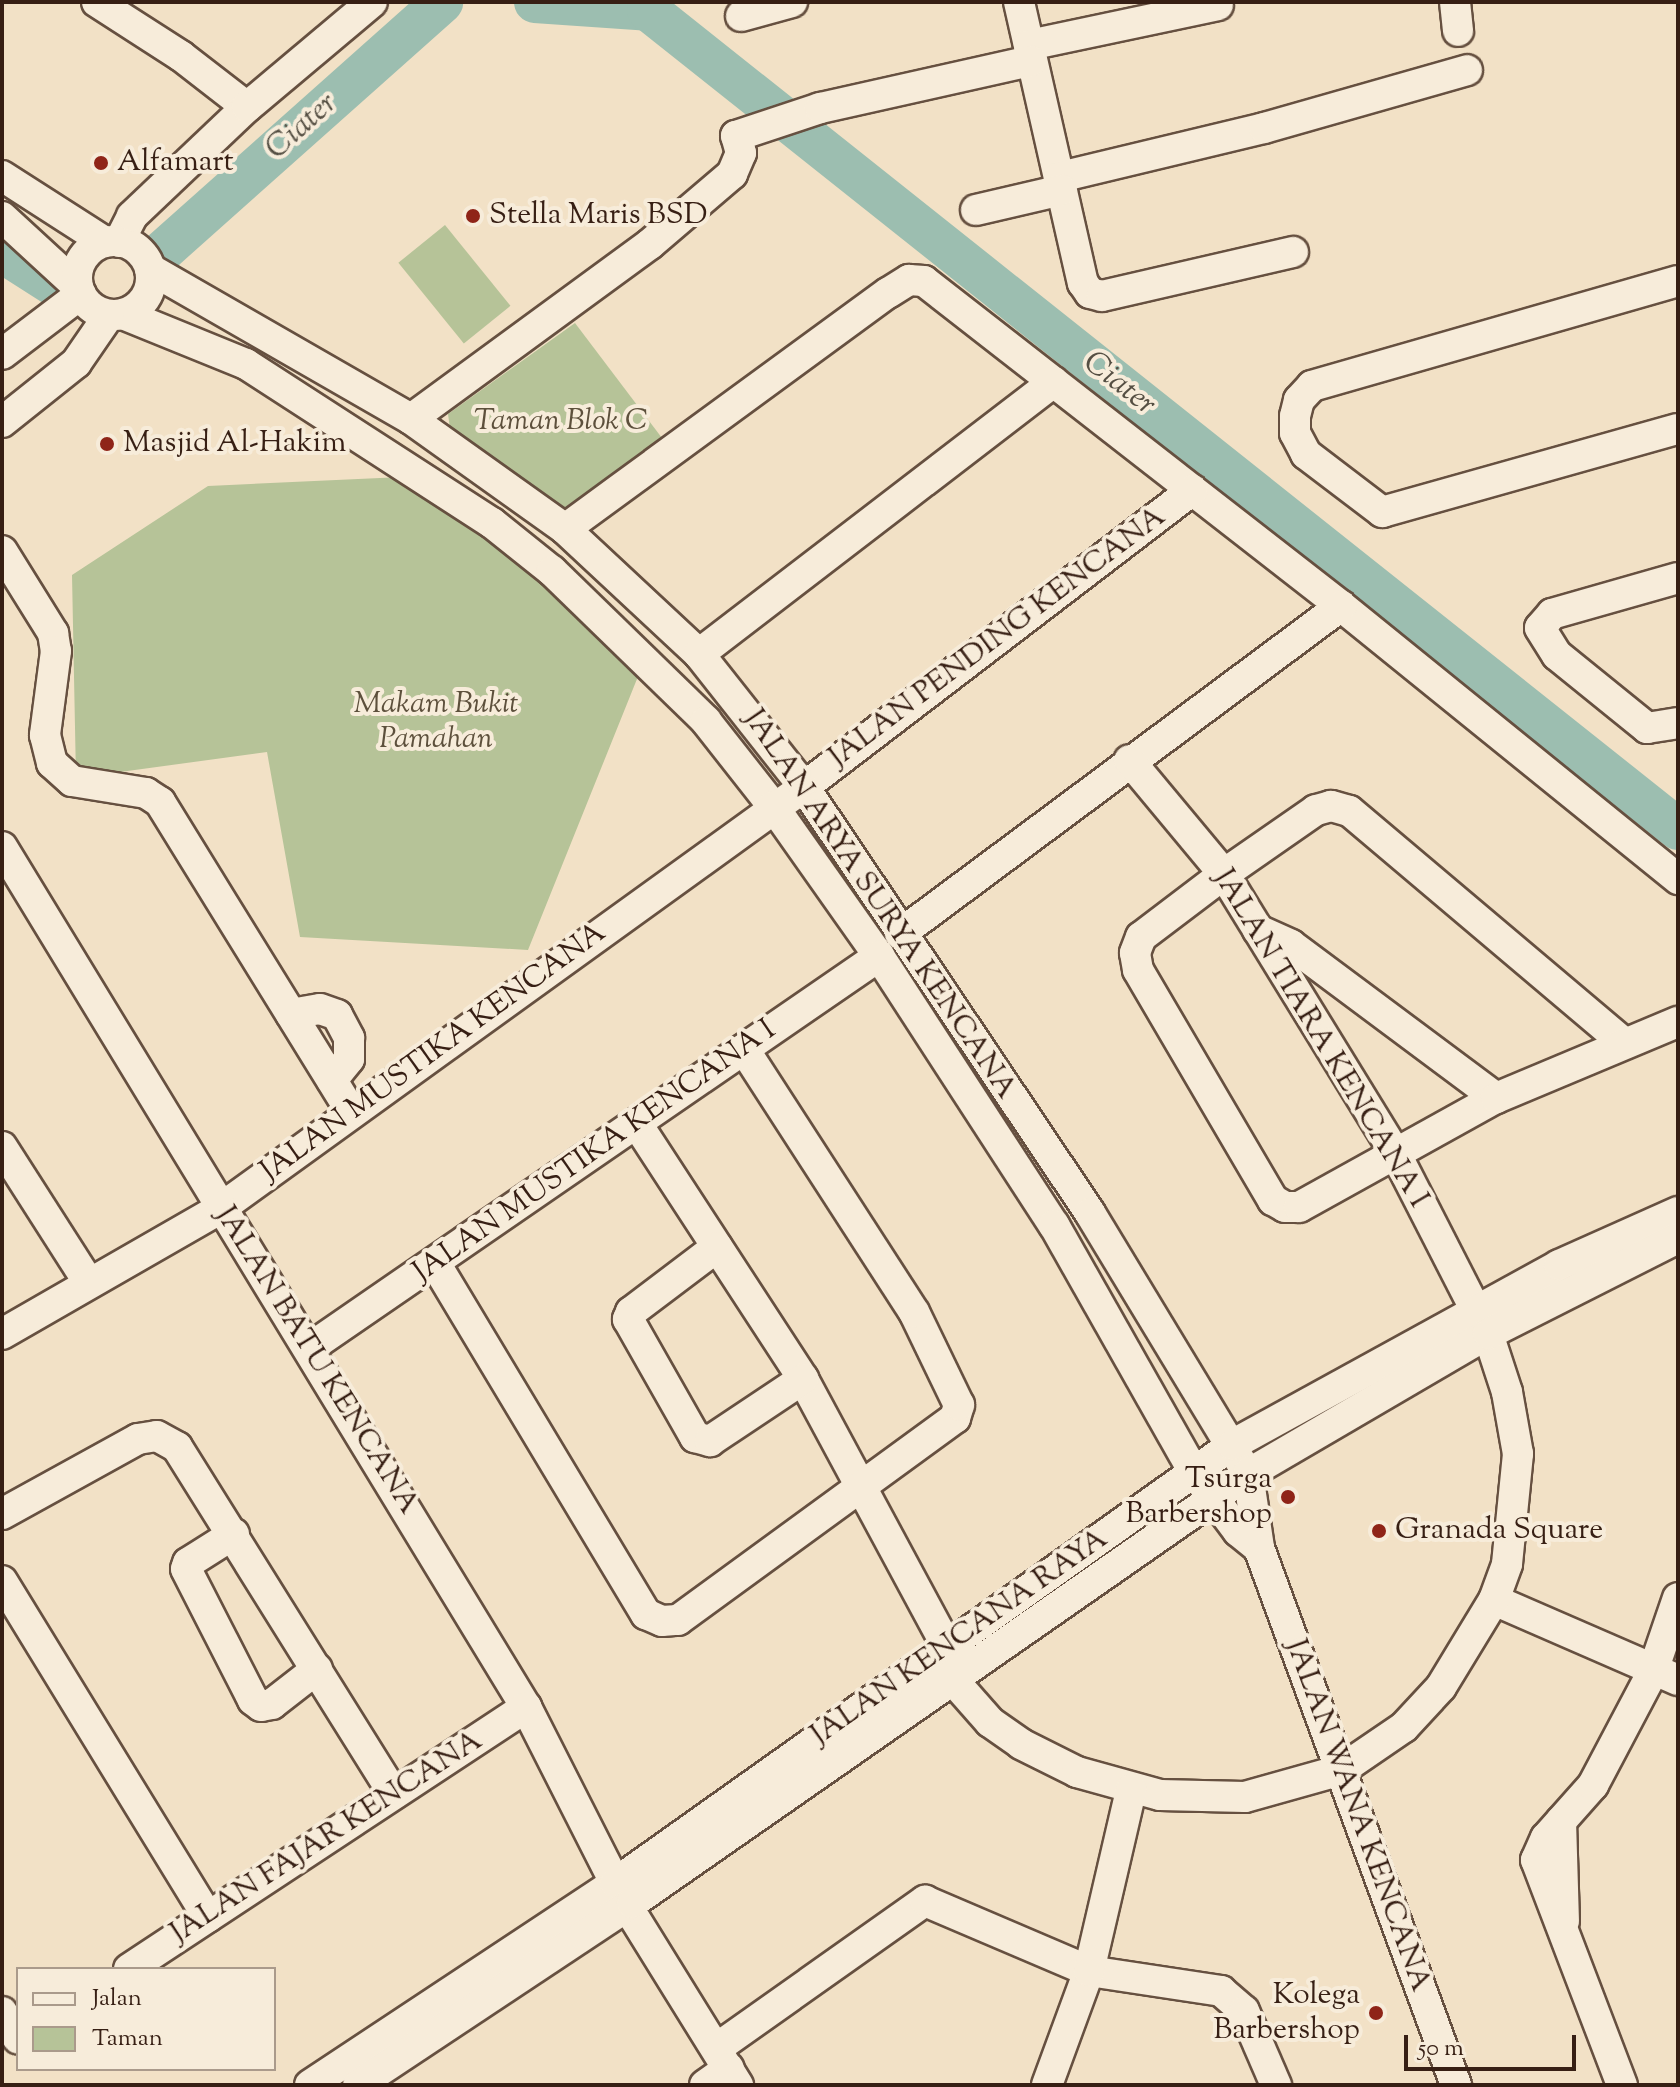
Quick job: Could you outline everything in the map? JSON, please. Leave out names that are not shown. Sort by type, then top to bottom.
[{"type":"street","points":[[97,2],[181,56],[247,107]]},
{"type":"street","points":[[2,354],[79,290],[82,259],[112,242],[132,216],[247,107],[372,2]]},
{"type":"street","points":[[741,16],[792,2]]},
{"type":"street","points":[[1019,2],[1083,283],[1090,293],[1102,296],[1293,252]]},
{"type":"street","points":[[411,419],[650,244],[732,174],[741,153],[741,134],[802,113],[1218,5]]},
{"type":"street","points":[[976,210],[1061,183],[1467,70]]},
{"type":"street","points":[[2,176],[112,242],[144,256],[150,269],[146,297],[116,314],[76,363],[2,422]]},
{"type":"street","points":[[2,217],[79,290],[95,310],[116,314]]},
{"type":"street","name":"JALAN ARYA SURYA KENCANA","points":[[150,269],[411,419],[565,529],[699,654],[804,787],[1090,1213],[1248,1474]]},
{"type":"street","points":[[565,529],[888,293],[909,280],[924,281],[1341,606],[1678,879]]},
{"type":"street","points":[[1678,281],[1312,386],[1299,400],[1295,425],[1306,454],[1382,512],[1678,429]]},
{"type":"street","name":"JALAN ARYA SURYA KENCANA","points":[[116,314],[246,364],[492,523],[552,571],[676,690],[773,806],[879,956],[1054,1225],[1194,1472],[1212,1498]]},
{"type":"street","points":[[699,654],[1054,382]]},
{"type":"street","name":"JALAN PENDING KENCANA","points":[[773,806],[804,787],[1192,490]]},
{"type":"street","points":[[2,551],[53,633],[56,651],[45,735],[52,763],[72,781],[146,793],[160,802],[352,1113]]},
{"type":"street","points":[[1678,578],[1552,614],[1540,628],[1557,655],[1647,728],[1678,723]]},
{"type":"street","points":[[900,934],[1129,760],[1341,606]]},
{"type":"street","name":"JALAN TIARA KENCANA I","points":[[953,1680],[990,1722],[1021,1744],[1077,1772],[1131,1790],[1245,1797],[1341,1770],[1393,1736],[1441,1687],[1494,1600],[1507,1564],[1518,1454],[1507,1392],[1482,1323],[1396,1154],[1224,874],[1129,760]]},
{"type":"street","name":"JALAN MUSTIKA KENCANA","points":[[2,1334],[221,1208],[773,806]]},
{"type":"street","points":[[1624,1043],[1349,811],[1331,806],[1316,810],[1224,874],[1141,937],[1135,953],[1138,970],[1273,1200],[1299,1207],[1496,1098],[1678,1022]]},
{"type":"street","name":"JALAN BATU KENCANA","points":[[2,847],[221,1208],[311,1347],[526,1707],[621,1895],[722,2071]]},
{"type":"street","points":[[1258,930],[1291,945],[1496,1098]]},
{"type":"street","name":"JALAN MUSTIKA KENCANA I","points":[[311,1347],[879,956]]},
{"type":"street","points":[[435,1263],[646,1614],[662,1621],[678,1620],[955,1418],[959,1405],[914,1312],[744,1049]]},
{"type":"street","points":[[637,1124],[803,1379],[859,1489],[947,1646]]},
{"type":"street","points":[[3,1152],[89,1283]]},
{"type":"street","name":"JALAN KENCANA RAYA","points":[[310,2085],[621,1895],[953,1680],[1212,1498],[1482,1323],[1559,1265],[1678,1212]]},
{"type":"street","name":"JALAN KENCANA RAYA","points":[[358,2085],[621,1895],[947,1646],[1232,1445],[1482,1323],[1678,1238]]},
{"type":"street","points":[[717,1247],[631,1312],[628,1319],[695,1437],[710,1441],[803,1379]]},
{"type":"street","points":[[2,1514],[138,1439],[157,1436],[177,1447],[394,1794]]},
{"type":"street","name":"JALAN WANA KENCANA","points":[[1248,1474],[1259,1548],[1456,2085]]},
{"type":"street","name":"JALAN WANA KENCANA","points":[[1212,1498],[1259,1548]]},
{"type":"street","points":[[234,1534],[188,1563],[186,1569],[253,1700],[261,1706],[272,1704],[317,1669]]},
{"type":"street","points":[[2,1581],[202,1921]]},
{"type":"street","points":[[1622,2085],[1536,1860],[1561,1821],[1593,1785],[1666,1675],[1678,1598]]},
{"type":"street","points":[[1494,1600],[1666,1675]]},
{"type":"street","points":[[2,1610],[202,1921]]},
{"type":"street","name":"JALAN FAJAR KENCANA","points":[[132,1967],[526,1707]]},
{"type":"street","points":[[1047,2085],[1089,1971],[1131,1790]]},
{"type":"street","points":[[722,2071],[925,1901],[1089,1971],[1221,1991],[1244,2011],[1276,2085]]},
{"type":"street","points":[[2,2012],[16,2036]]},
{"type":"green space","points":[[445,225],[510,306],[464,344],[398,263]]},
{"type":"green space","name":"Taman Blok C","points":[[575,323],[665,442],[564,512],[450,429],[448,414]]},
{"type":"green space","name":"Makam Bukit Pamahan","points":[[402,477],[489,532],[639,674],[528,950],[300,937],[267,752],[76,778],[72,575],[208,486]]},
{"type":"waterway","name":"Ciater","points":[[163,251],[442,2]]},
{"type":"waterway","name":"Ciater","points":[[535,2],[648,10],[1678,829]]},
{"type":"waterway","name":"Ciater","points":[[2,252],[54,285]]},
{"type":"place","name":"Alfamart","points":[[101,163]]},
{"type":"place","name":"Stella Maris BSD","points":[[473,216]]},
{"type":"place","name":"Masjid Al-Hakim","points":[[107,444]]},
{"type":"place","name":"Tsurga Barbershop","points":[[1288,1497]]},
{"type":"place","name":"Granada Square","points":[[1379,1531]]},
{"type":"place","name":"Kolega Barbershop","points":[[1376,2013]]}]
